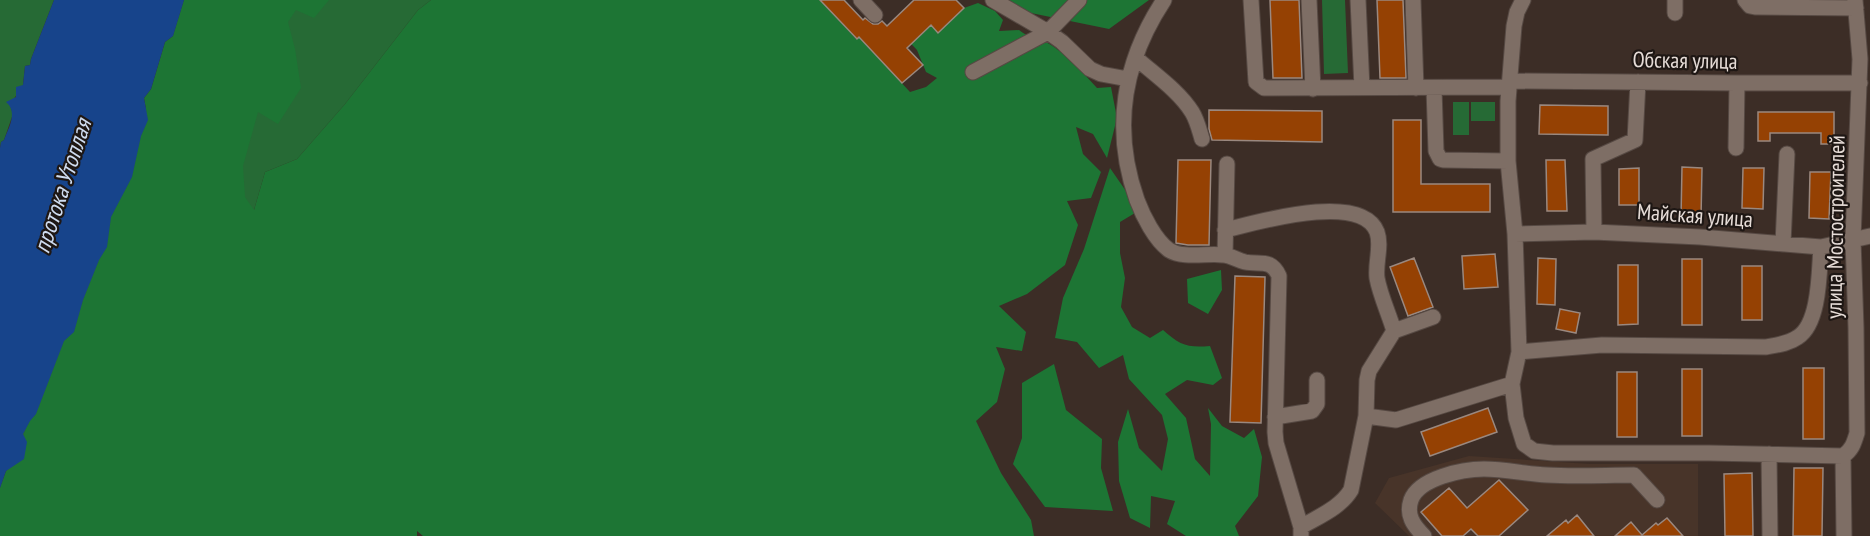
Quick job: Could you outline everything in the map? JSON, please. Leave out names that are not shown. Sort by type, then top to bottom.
[{"type":"street","points":[[861,0],[875,15]]},
{"type":"street","points":[[993,0],[1062,42],[1089,69],[1101,74],[1128,79]]},
{"type":"street","points":[[973,72],[1048,32],[1079,0]]},
{"type":"street","points":[[1164,0],[1143,35],[1128,79],[1122,132],[1133,189],[1141,212],[1169,250],[1179,254],[1225,255],[1245,262],[1269,264],[1276,269],[1279,276],[1276,443],[1301,531],[1337,506],[1351,490],[1366,416],[1369,371],[1394,331],[1433,317]]},
{"type":"street","name":"Обская улица","points":[[1251,0],[1256,82],[1269,89],[1434,88],[1638,82],[1860,83]]},
{"type":"street","points":[[1309,0],[1313,89]]},
{"type":"street","points":[[1359,0],[1362,88]]},
{"type":"street","points":[[1413,0],[1416,88]]},
{"type":"street","points":[[1523,0],[1516,12],[1514,26],[1508,162],[1515,234],[1519,352],[1512,384],[1516,418],[1524,444],[1534,451],[1553,453],[1846,454],[1844,536]]},
{"type":"street","points":[[1745,0],[1750,6],[1755,7],[1856,4]]},
{"type":"street","name":"улица Мостостроителей","points":[[1846,454],[1863,433],[1852,239],[1860,83],[1865,59],[1856,4]]},
{"type":"street","points":[[1136,58],[1190,109],[1197,121],[1202,139]]},
{"type":"street","points":[[1594,232],[1593,159],[1635,140],[1638,82]]},
{"type":"street","points":[[1736,148],[1737,83]]},
{"type":"street","points":[[1434,88],[1436,152],[1440,159],[1508,162]]},
{"type":"street","points":[[1783,244],[1786,154]]},
{"type":"street","points":[[1225,255],[1227,164]]},
{"type":"street","points":[[1225,230],[1280,216],[1330,211],[1352,213],[1368,220],[1377,231],[1377,277],[1394,331]]},
{"type":"street","name":"Майская улица","points":[[1515,234],[1594,232],[1700,237],[1821,247],[1870,236]]},
{"type":"street","points":[[1519,352],[1591,345],[1766,347],[1787,343],[1800,336],[1808,327],[1812,316],[1821,247]]},
{"type":"street","points":[[1275,417],[1312,411],[1317,404],[1317,380]]},
{"type":"street","points":[[1366,416],[1396,420],[1512,384]]},
{"type":"street","points":[[1769,454],[1770,536]]},
{"type":"street","points":[[1424,536],[1410,516],[1409,507],[1413,495],[1433,480],[1472,470],[1485,469],[1548,475],[1634,475],[1657,500]]},
{"type":"shaded area","points":[[1469,456],[1590,464],[1698,464],[1698,536],[1409,536],[1375,503],[1389,478]]},
{"type":"green space","points":[[0,0],[54,0],[30,65],[25,66],[23,85],[10,105],[13,114],[0,148]]},
{"type":"green space","points":[[184,0],[431,0],[418,10],[345,104],[297,159],[265,172],[254,210],[0,536],[0,488],[173,36]]},
{"type":"green space","points":[[184,0],[329,0],[314,18],[296,10],[288,22],[301,88],[278,124],[258,112],[243,166],[245,197],[254,210],[265,172],[297,159],[345,104],[418,10],[431,0],[820,0],[856,39],[859,37],[910,92],[926,87],[937,78],[926,72],[917,50],[898,30],[911,28],[920,36],[931,25],[938,33],[964,8],[978,3],[995,11],[1003,20],[999,31],[1019,30],[1053,46],[1097,88],[1111,87],[1117,118],[1107,158],[1093,134],[1076,127],[1083,154],[1101,172],[1091,198],[1067,201],[1078,225],[1065,265],[1027,294],[999,306],[1026,332],[1022,351],[996,347],[1005,369],[997,402],[976,421],[1001,473],[1031,520],[1034,536],[423,536],[417,531],[417,536],[0,536],[0,488],[6,471],[24,459],[26,429],[36,414],[64,341],[74,332],[83,300],[99,260],[107,247],[111,217],[132,177],[141,136],[148,120],[144,98],[151,89],[165,42],[173,36]]},
{"type":"green space","points":[[1009,0],[1149,0],[1109,29],[1026,12]]},
{"type":"green space","points":[[1322,0],[1345,0],[1348,73],[1324,74]]},
{"type":"green space","points":[[1453,102],[1469,102],[1469,135],[1453,135]]},
{"type":"green space","points":[[1471,102],[1495,102],[1495,121],[1471,121]]},
{"type":"green space","points":[[1110,168],[1128,194],[1135,213],[1120,222],[1120,253],[1125,278],[1121,307],[1132,327],[1150,338],[1163,330],[1184,344],[1210,346],[1222,378],[1213,385],[1187,380],[1165,394],[1186,418],[1195,459],[1210,476],[1211,424],[1208,408],[1222,426],[1244,438],[1254,429],[1262,457],[1258,496],[1235,526],[1239,536],[1186,536],[1167,524],[1175,501],[1151,496],[1150,528],[1130,518],[1119,481],[1118,442],[1128,409],[1139,448],[1162,471],[1168,439],[1162,415],[1129,379],[1123,355],[1099,368],[1077,342],[1055,338],[1063,298],[1084,249]]},
{"type":"green space","points":[[1221,270],[1222,290],[1208,314],[1188,303],[1187,279]]},
{"type":"green space","points":[[1054,364],[1066,410],[1102,439],[1101,468],[1113,511],[1045,507],[1013,464],[1022,438],[1022,383]]},
{"type":"water","name":"протока Утоплая","points":[[54,0],[184,0],[173,36],[165,42],[151,89],[144,98],[148,120],[141,136],[132,177],[111,217],[107,247],[99,260],[83,300],[74,332],[64,341],[36,414],[23,434],[27,442],[24,459],[6,471],[0,488],[0,148],[12,115],[10,106],[6,102],[16,97],[16,87],[23,85],[25,66],[30,65]]},
{"type":"building","points":[[820,0],[844,0],[863,20],[865,18],[873,24],[882,21],[887,26],[914,0],[956,0],[964,8],[938,33],[931,25],[907,48],[923,65],[902,83]]},
{"type":"building","points":[[1270,0],[1299,0],[1302,78],[1273,78]]},
{"type":"building","points":[[1377,0],[1403,0],[1406,78],[1380,78]]},
{"type":"building","points":[[1540,105],[1608,106],[1608,135],[1539,134]]},
{"type":"building","points":[[1209,110],[1322,111],[1322,142],[1212,140],[1209,129]]},
{"type":"building","points":[[1758,112],[1834,112],[1834,144],[1821,144],[1821,133],[1770,133],[1770,141],[1758,141]]},
{"type":"building","points":[[1393,120],[1421,120],[1421,184],[1490,184],[1490,212],[1393,212]]},
{"type":"building","points":[[1178,160],[1211,160],[1209,245],[1176,243]]},
{"type":"building","points":[[1546,160],[1565,160],[1567,211],[1547,211]]},
{"type":"building","points":[[1682,167],[1702,168],[1701,218],[1681,218]]},
{"type":"building","points":[[1639,168],[1639,205],[1619,205],[1619,169]]},
{"type":"building","points":[[1743,168],[1764,168],[1763,209],[1742,208]]},
{"type":"building","points":[[1810,172],[1831,172],[1829,219],[1809,218]]},
{"type":"building","points":[[1495,254],[1498,287],[1464,289],[1462,256]]},
{"type":"building","points":[[1414,258],[1433,307],[1408,316],[1390,267]]},
{"type":"building","points":[[1538,258],[1556,259],[1555,305],[1537,304]]},
{"type":"building","points":[[1682,259],[1702,259],[1702,325],[1682,325]]},
{"type":"building","points":[[1618,265],[1638,265],[1638,324],[1618,325]]},
{"type":"building","points":[[1742,266],[1762,266],[1762,320],[1742,320]]},
{"type":"building","points":[[1235,276],[1265,277],[1261,423],[1230,422]]},
{"type":"building","points":[[1560,309],[1580,313],[1576,333],[1556,329]]},
{"type":"building","points":[[1803,368],[1824,368],[1824,439],[1803,439]]},
{"type":"building","points":[[1682,369],[1702,369],[1702,436],[1682,436]]},
{"type":"building","points":[[1617,372],[1637,372],[1637,437],[1617,437]]},
{"type":"building","points":[[1488,408],[1497,432],[1430,456],[1421,432]]},
{"type":"building","points":[[1794,468],[1823,468],[1822,536],[1793,536]]},
{"type":"building","points":[[1752,473],[1753,536],[1725,536],[1724,474]]},
{"type":"building","points":[[1499,480],[1528,510],[1499,536],[1478,536],[1471,529],[1463,536],[1442,536],[1421,512],[1449,488],[1467,508]]},
{"type":"building","points":[[1577,515],[1594,536],[1547,536],[1566,520],[1568,523]]},
{"type":"building","points":[[1667,518],[1683,536],[1615,536],[1631,522],[1642,535],[1656,523],[1658,525]]}]
